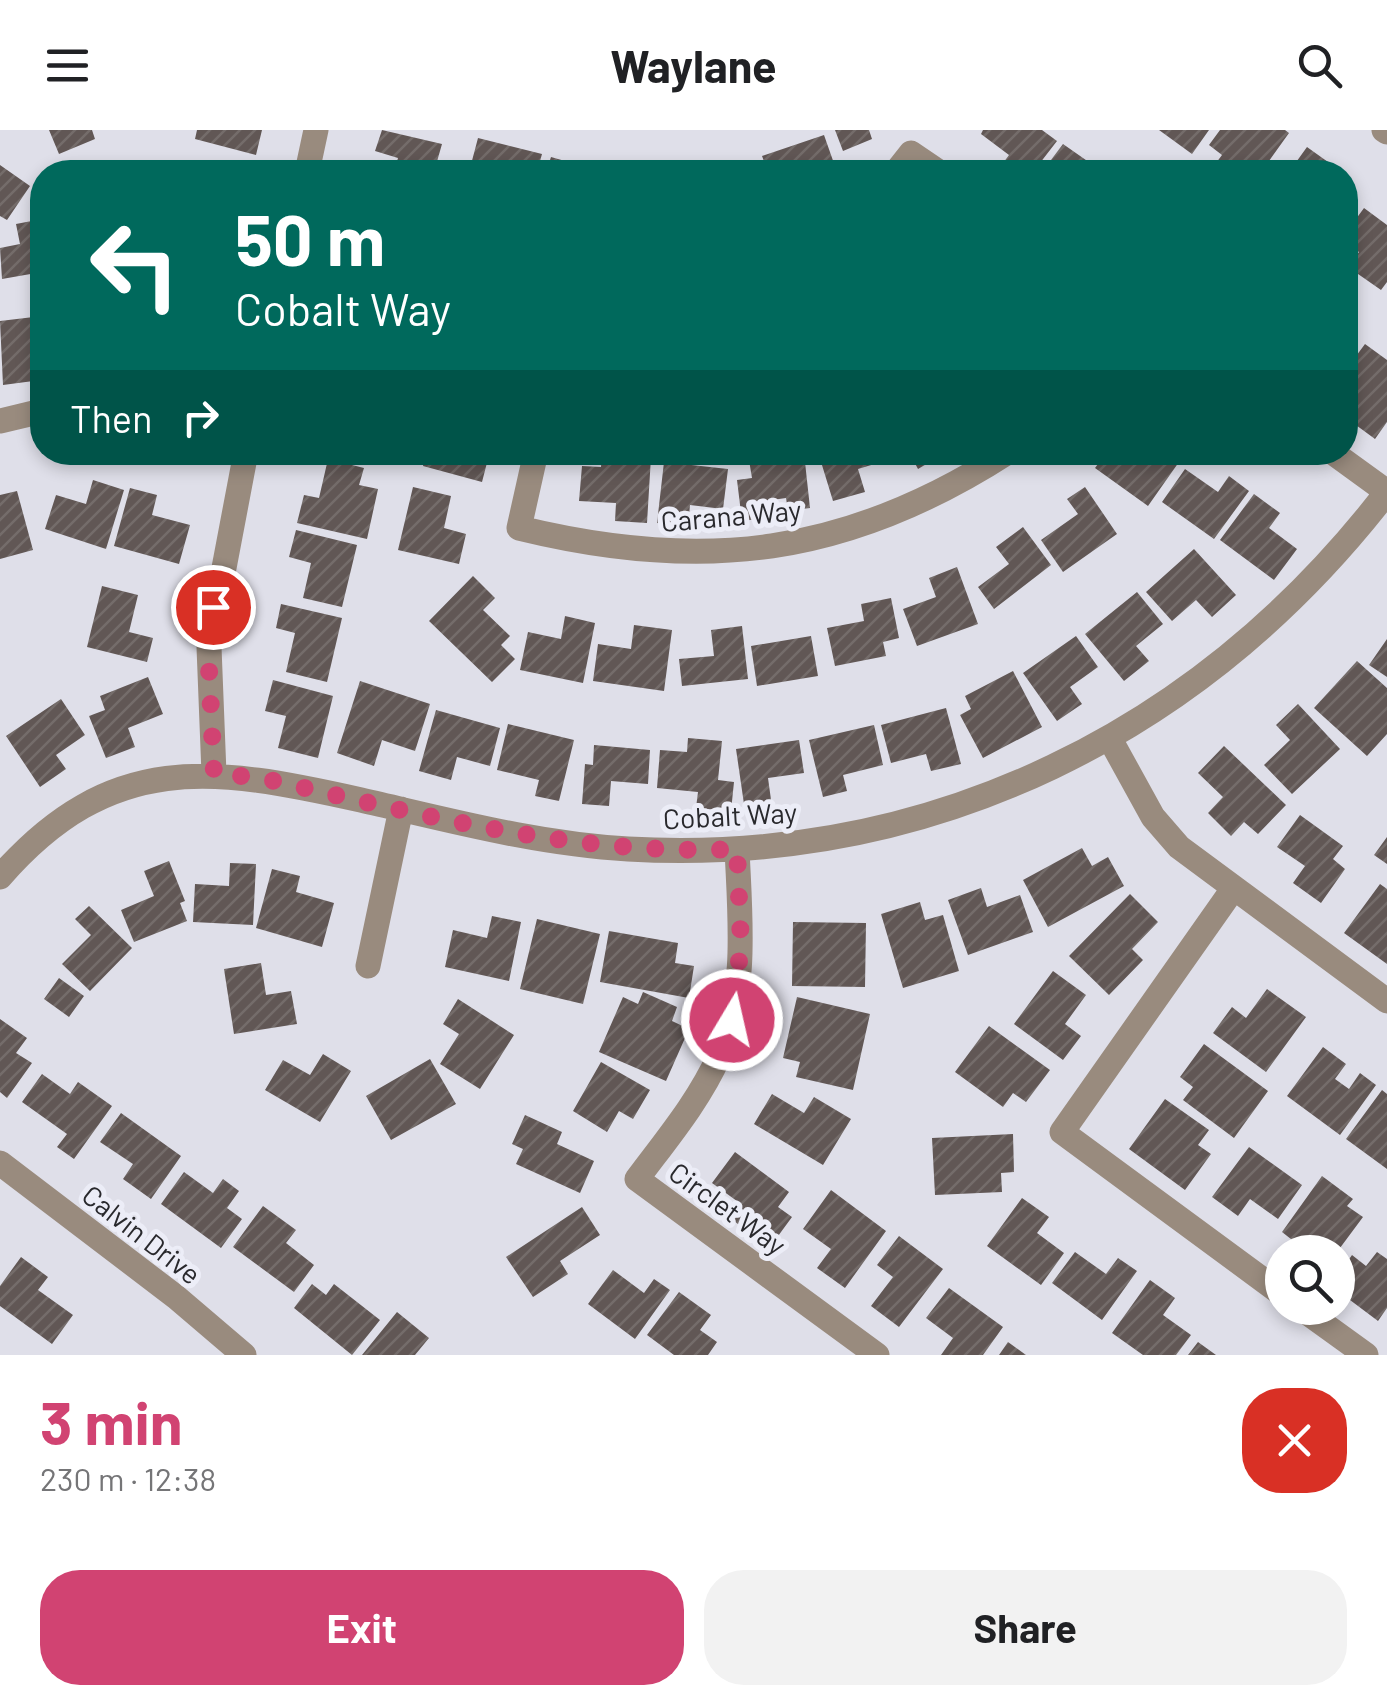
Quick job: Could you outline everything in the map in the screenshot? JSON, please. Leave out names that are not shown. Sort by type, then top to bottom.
[{"type":"street","points":[[310,160],[316,130]]},
{"type":"street","points":[[0,421],[30,414]]},
{"type":"street","points":[[214,774],[209,648],[244,465]]},
{"type":"street","name":"Carana Way","points":[[533,465],[519,528],[587,545],[705,554],[764,548],[878,520],[967,479],[988,465]]},
{"type":"street","points":[[1350,465],[1387,492]]},
{"type":"street","name":"Cobalt Way","points":[[0,877],[37,839],[101,798],[175,776],[257,777],[564,843],[670,851],[737,849],[866,832],[925,817],[1039,775],[1110,739],[1196,683],[1267,626],[1331,561],[1387,492]]},
{"type":"street","points":[[1110,739],[1165,833],[1387,1002]]},
{"type":"street","points":[[368,966],[401,809]]},
{"type":"street","name":"Circlet Way","points":[[737,849],[741,945],[732,1020],[701,1089],[638,1179],[877,1355]]},
{"type":"street","points":[[1234,889],[1062,1132],[1265,1281]]},
{"type":"street","name":"Calvin Drive","points":[[0,1163],[176,1297],[244,1355]]},
{"type":"street","points":[[1325,1325],[1366,1355]]},
{"type":"building","points":[[49,130],[92,130],[95,139],[59,154]]},
{"type":"building","points":[[197,130],[262,130],[256,155],[195,139]]},
{"type":"building","points":[[382,130],[442,144],[437,160],[397,160],[375,151]]},
{"type":"building","points":[[835,130],[869,130],[872,139],[843,151]]},
{"type":"building","points":[[983,130],[1042,130],[1057,141],[1042,160],[1005,160],[1009,155],[981,134]]},
{"type":"building","points":[[1159,130],[1209,130],[1192,154]]},
{"type":"building","points":[[1220,130],[1289,133],[1270,160],[1218,160],[1222,155],[1209,145]]},
{"type":"building","points":[[824,135],[833,160],[764,160],[762,156]]},
{"type":"building","points":[[478,138],[542,154],[540,160],[472,160]]},
{"type":"building","points":[[1063,144],[1086,160],[1051,160]]},
{"type":"building","points":[[1307,147],[1325,160],[1298,160]]},
{"type":"building","points":[[0,165],[30,186],[7,220],[0,216]]},
{"type":"building","points":[[1364,208],[1387,225],[1387,282],[1381,290],[1358,274],[1358,216]]},
{"type":"building","points":[[30,221],[30,274],[2,279],[0,248],[20,244],[16,224]]},
{"type":"building","points":[[30,317],[30,381],[3,385],[0,321]]},
{"type":"building","points":[[1365,344],[1387,360],[1387,422],[1375,439],[1358,427],[1358,353]]},
{"type":"building","points":[[327,465],[364,468],[359,485],[378,489],[367,539],[297,523],[304,495],[319,498]]},
{"type":"building","points":[[423,465],[486,465],[482,482]]},
{"type":"building","points":[[651,465],[647,523],[615,521],[616,503],[579,501],[582,466]]},
{"type":"building","points":[[664,465],[728,469],[723,509],[690,505],[688,527],[657,523]]},
{"type":"building","points":[[750,465],[805,465],[810,508],[788,511],[786,498],[772,500],[775,517],[742,521],[737,480],[752,478]]},
{"type":"building","points":[[822,465],[871,465],[858,469],[865,492],[833,501]]},
{"type":"building","points":[[1097,465],[1177,465],[1148,506],[1095,468]]},
{"type":"building","points":[[1185,469],[1218,492],[1229,476],[1249,491],[1214,539],[1162,502]]},
{"type":"building","points":[[93,480],[124,490],[106,549],[45,529],[56,495],[86,504]]},
{"type":"building","points":[[413,487],[451,496],[444,528],[466,534],[459,564],[398,550]]},
{"type":"building","points":[[1085,487],[1117,534],[1063,572],[1041,540],[1078,514],[1067,499]]},
{"type":"building","points":[[130,488],[157,495],[152,515],[190,525],[179,564],[114,546]]},
{"type":"building","points":[[17,491],[33,550],[0,559],[0,495]]},
{"type":"building","points":[[1254,494],[1280,513],[1269,528],[1297,549],[1274,580],[1220,540]]},
{"type":"building","points":[[1023,527],[1051,565],[994,609],[978,587],[1009,564],[996,547]]},
{"type":"building","points":[[296,530],[357,545],[342,607],[303,598],[311,563],[289,557]]},
{"type":"building","points":[[1194,549],[1236,595],[1212,617],[1196,600],[1172,621],[1146,592]]},
{"type":"building","points":[[957,567],[978,624],[917,646],[903,609],[936,597],[929,578]]},
{"type":"building","points":[[473,576],[495,598],[483,610],[510,636],[501,645],[515,659],[492,682],[429,621]]},
{"type":"building","points":[[102,586],[138,595],[129,632],[153,638],[147,662],[87,647]]},
{"type":"building","points":[[1137,592],[1163,624],[1136,646],[1149,661],[1124,681],[1085,634]]},
{"type":"building","points":[[891,598],[899,638],[883,642],[886,656],[835,666],[827,628],[864,621],[861,604]]},
{"type":"building","points":[[281,604],[342,618],[327,682],[286,672],[295,633],[276,628]]},
{"type":"building","points":[[565,616],[595,623],[583,683],[520,670],[528,632],[561,639]]},
{"type":"building","points":[[634,625],[672,630],[664,691],[593,681],[598,644],[631,649]]},
{"type":"building","points":[[742,626],[748,679],[682,686],[679,659],[714,656],[711,630]]},
{"type":"building","points":[[811,636],[818,676],[757,686],[751,646]]},
{"type":"building","points":[[1076,636],[1098,667],[1070,687],[1082,704],[1057,721],[1023,673]]},
{"type":"building","points":[[1387,639],[1387,677],[1369,665]]},
{"type":"building","points":[[1357,661],[1387,688],[1387,734],[1367,756],[1314,708]]},
{"type":"building","points":[[1013,671],[1042,727],[983,758],[960,715],[971,709],[965,696]]},
{"type":"building","points":[[148,677],[163,714],[128,728],[135,747],[106,758],[89,716],[105,710],[100,696]]},
{"type":"building","points":[[273,680],[333,696],[318,758],[278,748],[286,716],[265,711]]},
{"type":"building","points":[[360,681],[430,704],[415,751],[382,740],[374,766],[337,753]]},
{"type":"building","points":[[61,699],[85,735],[56,755],[66,769],[40,787],[6,736]]},
{"type":"building","points":[[1298,704],[1340,749],[1292,794],[1264,765],[1290,740],[1276,725]]},
{"type":"building","points":[[946,708],[961,764],[931,771],[926,754],[891,763],[881,725]]},
{"type":"building","points":[[436,710],[500,728],[490,766],[457,757],[451,780],[419,771]]},
{"type":"building","points":[[508,724],[574,740],[559,801],[535,796],[539,780],[497,770]]},
{"type":"building","points":[[874,725],[883,765],[843,775],[847,791],[823,797],[809,740]]},
{"type":"building","points":[[688,738],[722,741],[718,780],[734,782],[731,811],[696,808],[698,792],[657,788],[660,750],[687,752]]},
{"type":"building","points":[[799,740],[804,773],[768,778],[772,807],[745,811],[736,749]]},
{"type":"building","points":[[594,745],[650,750],[648,784],[611,781],[609,806],[582,804],[585,764],[593,765]]},
{"type":"building","points":[[1224,746],[1286,805],[1258,834],[1244,822],[1231,836],[1208,813],[1223,797],[1198,773]]},
{"type":"building","points":[[1300,815],[1343,846],[1333,859],[1345,869],[1321,903],[1293,883],[1305,866],[1277,847]]},
{"type":"building","points":[[1387,837],[1387,864],[1374,855]]},
{"type":"building","points":[[1082,848],[1092,866],[1108,857],[1124,886],[1048,927],[1023,880]]},
{"type":"building","points":[[169,861],[185,901],[180,903],[187,921],[134,942],[121,910],[154,896],[144,871]]},
{"type":"building","points":[[230,863],[256,864],[253,925],[193,922],[195,884],[229,886]]},
{"type":"building","points":[[272,869],[300,876],[296,892],[334,903],[322,947],[256,928]]},
{"type":"building","points":[[1380,884],[1387,889],[1387,964],[1344,933]]},
{"type":"building","points":[[981,888],[987,907],[1020,895],[1033,932],[968,955],[948,900]]},
{"type":"building","points":[[1130,894],[1158,922],[1132,949],[1143,960],[1109,995],[1069,956]]},
{"type":"building","points":[[920,902],[925,920],[943,915],[959,971],[903,988],[881,914]]},
{"type":"building","points":[[89,906],[132,948],[90,991],[62,964],[91,935],[75,919]]},
{"type":"building","points":[[492,916],[521,922],[509,981],[445,967],[453,930],[487,938]]},
{"type":"building","points":[[537,919],[600,934],[583,1004],[520,989]]},
{"type":"building","points":[[793,922],[866,923],[865,987],[792,986]]},
{"type":"building","points":[[609,931],[678,943],[675,963],[694,966],[689,998],[600,982]]},
{"type":"building","points":[[261,963],[266,995],[291,991],[297,1024],[234,1034],[224,969]]},
{"type":"building","points":[[1053,971],[1086,995],[1065,1024],[1081,1036],[1063,1060],[1014,1024]]},
{"type":"building","points":[[59,978],[84,996],[69,1017],[44,999]]},
{"type":"building","points":[[1267,989],[1306,1017],[1266,1072],[1213,1033],[1232,1007],[1246,1018]]},
{"type":"building","points":[[643,992],[677,1007],[672,1021],[689,1029],[666,1081],[599,1052],[623,997],[638,1004]]},
{"type":"building","points":[[797,997],[870,1014],[853,1090],[796,1077],[800,1062],[783,1058]]},
{"type":"building","points":[[458,999],[514,1035],[480,1089],[440,1064],[459,1034],[443,1024]]},
{"type":"building","points":[[0,1019],[27,1038],[16,1053],[32,1063],[7,1098],[0,1092]]},
{"type":"building","points":[[989,1026],[1050,1070],[1026,1102],[1013,1093],[1003,1107],[955,1072]]},
{"type":"building","points":[[1204,1044],[1268,1091],[1234,1138],[1183,1100],[1193,1087],[1180,1077]]},
{"type":"building","points":[[1323,1047],[1346,1064],[1335,1079],[1349,1089],[1360,1073],[1376,1085],[1340,1135],[1287,1096]]},
{"type":"building","points":[[323,1054],[351,1071],[320,1122],[265,1090],[283,1060],[310,1075]]},
{"type":"building","points":[[430,1059],[456,1104],[391,1140],[366,1096]]},
{"type":"building","points":[[601,1062],[650,1090],[633,1119],[619,1111],[607,1132],[573,1111]]},
{"type":"building","points":[[42,1074],[70,1094],[78,1082],[112,1106],[74,1159],[57,1147],[67,1134],[22,1102]]},
{"type":"building","points":[[1382,1090],[1387,1094],[1387,1169],[1346,1139]]},
{"type":"building","points":[[772,1094],[804,1113],[814,1097],[851,1119],[823,1165],[754,1124]]},
{"type":"building","points":[[1165,1099],[1209,1130],[1198,1145],[1211,1154],[1185,1190],[1129,1149]]},
{"type":"building","points":[[121,1113],[181,1156],[151,1199],[123,1179],[133,1164],[100,1142]]},
{"type":"building","points":[[525,1115],[562,1132],[557,1144],[594,1161],[580,1193],[516,1164],[523,1149],[512,1144]]},
{"type":"building","points":[[1013,1134],[1014,1172],[1001,1173],[1002,1192],[935,1195],[932,1138]]},
{"type":"building","points":[[1249,1147],[1302,1185],[1278,1219],[1250,1199],[1238,1216],[1212,1197]]},
{"type":"building","points":[[735,1152],[789,1192],[778,1207],[792,1217],[770,1247],[731,1219],[741,1204],[712,1183]]},
{"type":"building","points":[[184,1172],[213,1193],[223,1179],[239,1191],[227,1208],[242,1219],[221,1248],[161,1204]]},
{"type":"building","points":[[1322,1176],[1353,1199],[1347,1206],[1363,1217],[1350,1235],[1282,1232]]},
{"type":"building","points":[[831,1190],[886,1231],[845,1288],[817,1268],[831,1249],[803,1229]]},
{"type":"building","points":[[1022,1198],[1049,1217],[1037,1233],[1064,1253],[1041,1285],[987,1246]]},
{"type":"building","points":[[263,1206],[296,1230],[286,1243],[314,1265],[294,1292],[233,1247]]},
{"type":"building","points":[[582,1207],[600,1235],[560,1261],[568,1274],[533,1297],[506,1257]]},
{"type":"building","points":[[899,1236],[943,1269],[899,1327],[871,1306],[893,1277],[877,1265]]},
{"type":"building","points":[[1075,1252],[1106,1274],[1118,1258],[1137,1271],[1102,1320],[1052,1283]]},
{"type":"building","points":[[1377,1252],[1387,1259],[1387,1308],[1378,1321],[1355,1304],[1355,1257],[1366,1266]]},
{"type":"building","points":[[21,1257],[48,1277],[38,1290],[73,1315],[52,1344],[0,1306],[0,1286]]},
{"type":"building","points":[[613,1270],[644,1293],[654,1279],[670,1290],[635,1339],[588,1304]]},
{"type":"building","points":[[1150,1280],[1175,1298],[1163,1315],[1191,1335],[1176,1355],[1143,1355],[1112,1333]]},
{"type":"building","points":[[312,1284],[326,1295],[334,1284],[380,1320],[352,1355],[294,1308]]},
{"type":"building","points":[[949,1288],[1003,1327],[983,1355],[941,1355],[953,1338],[926,1318]]},
{"type":"building","points":[[679,1292],[711,1315],[700,1330],[717,1342],[708,1355],[674,1355],[647,1335]]},
{"type":"building","points":[[397,1312],[429,1338],[415,1355],[362,1355]]},
{"type":"building","points":[[1008,1342],[1026,1355],[999,1355]]},
{"type":"building","points":[[1198,1342],[1216,1355],[1188,1355]]},
{"type":"route","points":[[213,607],[209,668],[214,774],[257,777],[564,843],[624,849],[737,849],[741,945],[732,1020]]}]
